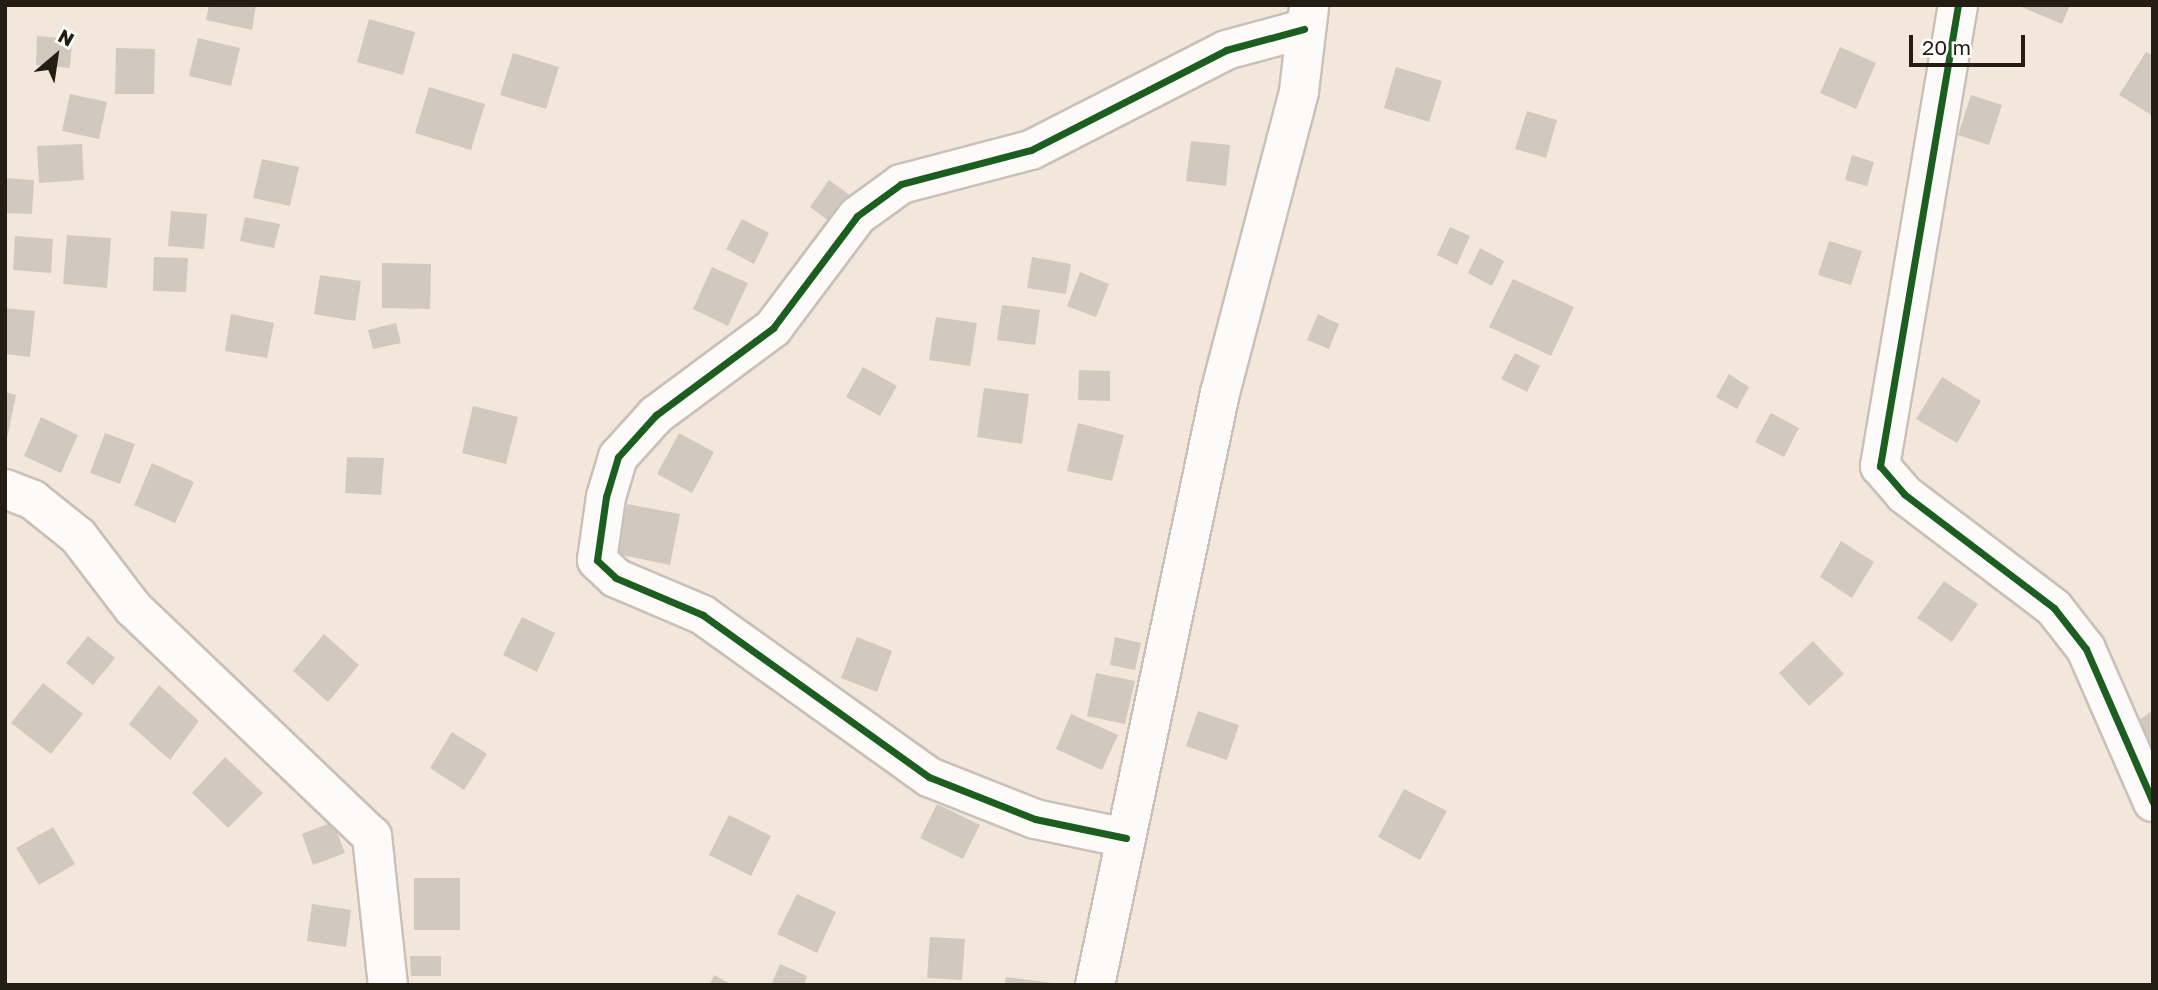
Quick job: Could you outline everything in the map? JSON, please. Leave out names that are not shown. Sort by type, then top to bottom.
[{"type":"street","points":[[1958,5],[1880,467],[1904,494],[2054,608],[2086,649],[2153,802]]},
{"type":"street","points":[[1094,985],[1126,838],[1220,393],[1299,90],[1306,17],[1226,50],[1031,150],[901,184],[857,216],[773,328],[656,415],[618,457],[606,496],[597,560],[616,579],[703,615],[929,777],[1035,819],[1126,838]]},
{"type":"street","points":[[5,489],[33,500],[78,536],[133,608],[372,836],[388,985]]},
{"type":"building","points":[[209,5],[256,5],[252,30],[206,20]]},
{"type":"building","points":[[2017,5],[2070,5],[2062,24]]},
{"type":"building","points":[[369,19],[415,32],[403,75],[357,62]]},
{"type":"building","points":[[37,36],[72,39],[70,68],[36,65]]},
{"type":"building","points":[[198,38],[240,48],[231,86],[189,76]]},
{"type":"building","points":[[1840,47],[1876,63],[1856,109],[1820,93]]},
{"type":"building","points":[[116,48],[155,49],[154,94],[115,94]]},
{"type":"building","points":[[2146,52],[2153,56],[2153,116],[2119,95]]},
{"type":"building","points":[[513,53],[559,67],[546,109],[500,95]]},
{"type":"building","points":[[1396,67],[1442,81],[1429,122],[1384,108]]},
{"type":"building","points":[[429,87],[485,104],[471,150],[415,133]]},
{"type":"building","points":[[70,94],[107,102],[99,139],[62,131]]},
{"type":"building","points":[[1971,95],[2002,105],[1989,145],[1958,135]]},
{"type":"building","points":[[1527,111],[1557,120],[1546,158],[1515,149]]},
{"type":"building","points":[[1191,141],[1230,145],[1226,186],[1186,181]]},
{"type":"building","points":[[82,144],[84,180],[39,183],[37,146]]},
{"type":"building","points":[[1852,155],[1874,162],[1867,186],[1845,180]]},
{"type":"building","points":[[262,159],[299,167],[290,206],[253,198]]},
{"type":"building","points":[[5,178],[34,180],[32,214],[5,213]]},
{"type":"building","points":[[829,180],[858,201],[838,228],[810,207]]},
{"type":"building","points":[[171,211],[207,214],[204,249],[168,246]]},
{"type":"building","points":[[245,217],[280,224],[274,248],[240,241]]},
{"type":"building","points":[[742,219],[769,233],[754,264],[726,249]]},
{"type":"building","points":[[1450,227],[1470,236],[1457,265],[1437,255]]},
{"type":"building","points":[[67,235],[111,238],[107,288],[63,284]]},
{"type":"building","points":[[15,236],[53,239],[51,273],[13,270]]},
{"type":"building","points":[[1829,241],[1862,251],[1851,285],[1818,275]]},
{"type":"building","points":[[1480,248],[1504,261],[1492,286],[1468,273]]},
{"type":"building","points":[[154,257],[188,258],[186,292],[153,291]]},
{"type":"building","points":[[1032,257],[1071,264],[1066,294],[1027,288]]},
{"type":"building","points":[[382,263],[431,264],[430,309],[382,308]]},
{"type":"building","points":[[712,267],[748,283],[728,326],[693,309]]},
{"type":"building","points":[[1080,272],[1109,284],[1096,317],[1067,306]]},
{"type":"building","points":[[320,275],[361,281],[355,321],[314,314]]},
{"type":"building","points":[[1513,279],[1574,307],[1551,356],[1489,327]]},
{"type":"building","points":[[1002,305],[1040,310],[1035,345],[997,340]]},
{"type":"building","points":[[5,308],[35,311],[30,357],[5,354]]},
{"type":"building","points":[[231,314],[274,323],[267,358],[225,351]]},
{"type":"building","points":[[1318,314],[1339,324],[1329,349],[1307,340]]},
{"type":"building","points":[[936,317],[977,323],[970,366],[929,360]]},
{"type":"building","points":[[396,323],[401,343],[373,349],[368,330]]},
{"type":"building","points":[[1515,353],[1540,366],[1527,392],[1501,379]]},
{"type":"building","points":[[863,367],[897,386],[880,416],[846,397]]},
{"type":"building","points":[[1079,370],[1110,371],[1110,401],[1078,400]]},
{"type":"building","points":[[1729,374],[1749,387],[1737,409],[1716,397]]},
{"type":"building","points":[[1942,377],[1981,401],[1957,443],[1916,419]]},
{"type":"building","points":[[984,388],[1029,394],[1022,444],[977,437]]},
{"type":"building","points":[[5,392],[16,395],[6,443],[5,443]]},
{"type":"building","points":[[473,406],[518,417],[506,464],[462,453]]},
{"type":"building","points":[[1771,413],[1799,428],[1784,457],[1755,442]]},
{"type":"building","points":[[41,417],[78,435],[61,473],[24,456]]},
{"type":"building","points":[[1078,423],[1124,435],[1112,481],[1067,471]]},
{"type":"building","points":[[105,433],[135,444],[120,484],[90,473]]},
{"type":"building","points":[[679,433],[714,452],[692,493],[657,474]]},
{"type":"building","points":[[347,457],[384,458],[381,495],[345,493]]},
{"type":"building","points":[[152,463],[194,482],[175,523],[134,505]]},
{"type":"building","points":[[627,504],[680,514],[670,565],[617,554]]},
{"type":"building","points":[[1841,541],[1874,562],[1852,598],[1820,577]]},
{"type":"building","points":[[1944,581],[1978,604],[1952,642],[1917,618]]},
{"type":"building","points":[[522,617],[555,633],[537,672],[503,655]]},
{"type":"building","points":[[324,634],[359,665],[328,702],[293,671]]},
{"type":"building","points":[[88,636],[115,658],[93,685],[66,663]]},
{"type":"building","points":[[857,637],[892,651],[877,692],[841,678]]},
{"type":"building","points":[[1115,637],[1141,643],[1135,670],[1110,665]]},
{"type":"building","points":[[1813,641],[1844,674],[1809,706],[1779,673]]},
{"type":"building","points":[[1096,673],[1135,681],[1125,724],[1087,716]]},
{"type":"building","points":[[43,683],[83,714],[51,754],[11,723]]},
{"type":"building","points":[[159,685],[199,721],[170,760],[129,724]]},
{"type":"building","points":[[2153,710],[2153,745],[2151,746],[2135,723]]},
{"type":"building","points":[[1198,711],[1239,725],[1227,760],[1186,746]]},
{"type":"building","points":[[1071,714],[1118,735],[1102,770],[1056,749]]},
{"type":"building","points":[[452,732],[487,754],[464,790],[430,768]]},
{"type":"building","points":[[225,757],[263,793],[228,828],[192,793]]},
{"type":"building","points":[[1404,789],[1447,811],[1420,860],[1378,837]]},
{"type":"building","points":[[937,804],[980,825],[963,859],[920,838]]},
{"type":"building","points":[[729,815],[771,836],[751,876],[709,855]]},
{"type":"building","points":[[333,822],[345,853],[313,865],[302,834]]},
{"type":"building","points":[[53,827],[75,864],[39,885],[16,848]]},
{"type":"building","points":[[414,878],[460,878],[460,930],[414,930]]},
{"type":"building","points":[[797,894],[836,912],[817,953],[777,934]]},
{"type":"building","points":[[312,904],[351,910],[346,947],[307,941]]},
{"type":"building","points":[[930,937],[965,939],[962,980],[927,978]]},
{"type":"building","points":[[410,956],[441,956],[441,976],[411,976]]},
{"type":"building","points":[[780,964],[807,976],[804,985],[771,985]]},
{"type":"building","points":[[714,975],[732,985],[709,985]]},
{"type":"building","points":[[1006,977],[1053,983],[1053,985],[1004,985]]},
{"type":"cycle path","points":[[1958,5],[1880,466],[1904,494],[2054,608],[2086,649],[2153,802]]},
{"type":"cycle path","points":[[1126,838],[1035,819],[929,777],[703,615],[616,578],[597,560],[606,497],[618,457],[656,415],[773,328],[857,216],[901,184],[1031,150],[1226,50],[1304,29]]}]
